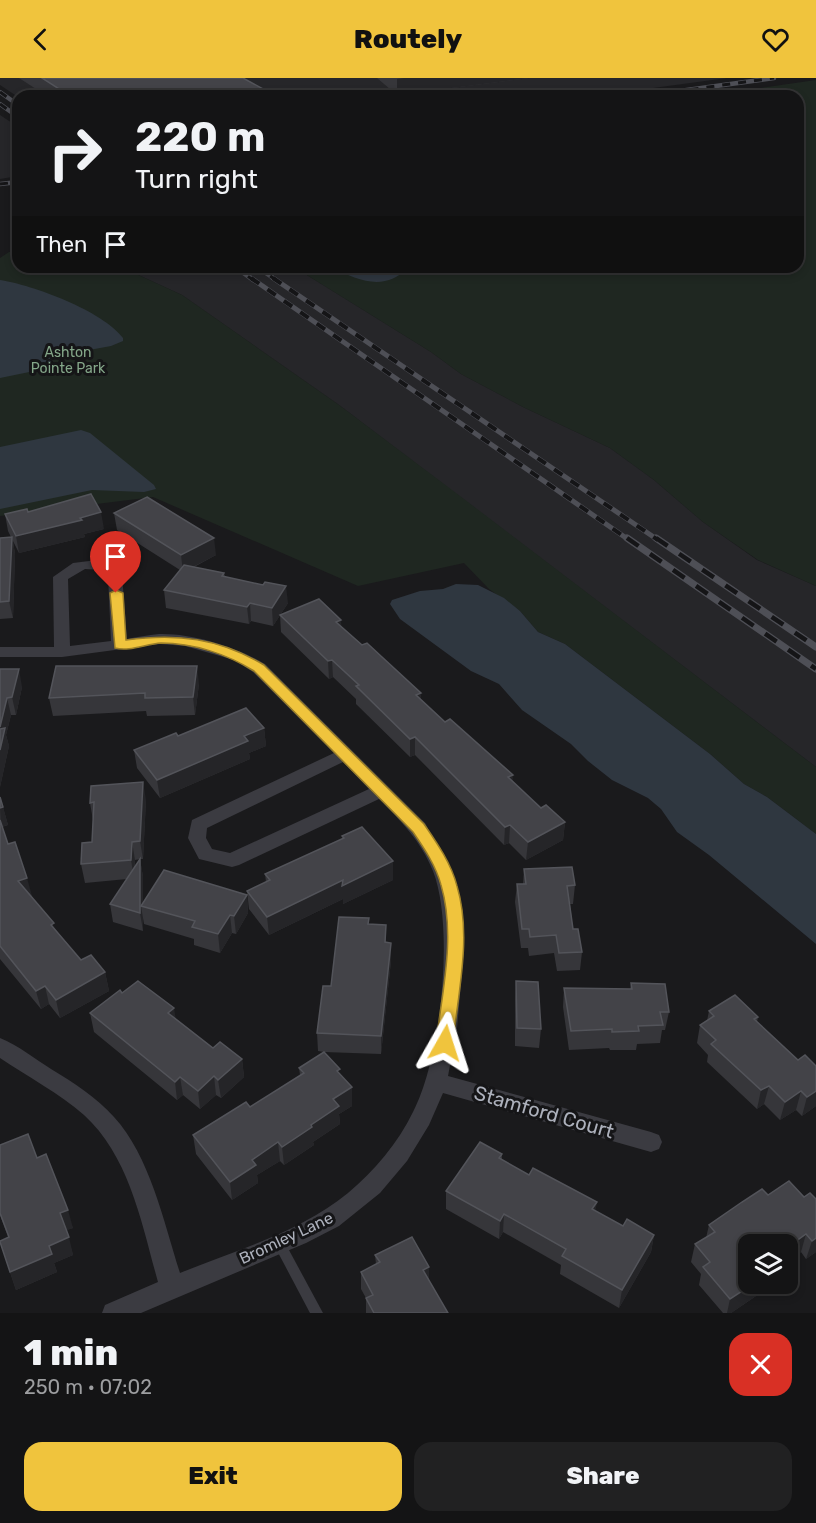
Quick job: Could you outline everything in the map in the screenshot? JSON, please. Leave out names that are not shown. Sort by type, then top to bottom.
[{"type":"street","points":[[62,652],[60,577],[73,567],[90,564],[112,568],[115,574],[119,645]]},
{"type":"street","name":"Bromley Lane","points":[[0,652],[62,652],[160,639],[186,641],[240,656],[259,668],[419,828],[434,851],[449,884],[454,907],[456,936],[445,1043],[436,1082],[426,1107],[405,1144],[375,1182],[340,1213],[279,1243],[114,1313]]},
{"type":"street","points":[[344,755],[198,825],[197,838],[206,854],[232,861],[380,791]]},
{"type":"street","points":[[0,1047],[94,1110],[113,1133],[131,1162],[172,1288]]},
{"type":"street","name":"Stamford Court","points":[[436,1082],[651,1142]]},
{"type":"lane","points":[[279,1243],[316,1313]]},
{"type":"shaded area","points":[[0,78],[727,78],[638,90],[12,90],[12,93],[0,85]]},
{"type":"shaded area","points":[[0,115],[12,123],[12,177],[0,179]]},
{"type":"shaded area","points":[[134,273],[304,273],[431,352],[461,374],[523,407],[610,448],[654,480],[703,522],[757,560],[816,586],[816,767],[339,405],[182,295]]},
{"type":"shaded area","points":[[345,273],[401,273],[390,280],[381,282],[362,280]]},
{"type":"shaded area","points":[[0,280],[48,293],[84,309],[113,328],[123,338],[123,341],[111,346],[67,354],[39,370],[0,378]]},
{"type":"shaded area","points":[[81,430],[90,433],[156,489],[144,492],[92,490],[0,509],[0,447]]},
{"type":"shaded area","points":[[456,584],[478,585],[504,598],[520,611],[538,632],[565,644],[710,754],[744,784],[767,797],[816,834],[816,944],[709,855],[677,832],[661,809],[648,798],[612,780],[571,744],[522,710],[499,684],[471,671],[400,619],[390,604],[392,600],[420,591],[443,589]]},
{"type":"green space","points":[[816,80],[816,586],[758,560],[703,522],[654,480],[610,448],[523,407],[461,374],[431,352],[304,273],[804,273],[804,90],[747,90]]},
{"type":"green space","name":"Ashton Pointe Park","points":[[12,252],[12,273],[134,273],[182,295],[339,405],[816,767],[816,834],[767,797],[744,784],[710,754],[565,644],[538,632],[520,611],[489,589],[464,563],[358,586],[153,497],[0,516],[0,258]]},
{"type":"building","points":[[42,78],[243,78],[265,90],[61,90]]},
{"type":"building","points":[[91,494],[101,512],[80,518],[82,520],[16,536],[5,514],[27,509],[28,512]]},
{"type":"building","points":[[147,497],[214,538],[181,555],[114,513]]},
{"type":"building","points":[[12,537],[9,601],[0,602],[0,538]]},
{"type":"building","points":[[184,565],[224,573],[222,576],[263,585],[265,582],[286,586],[272,608],[250,603],[247,607],[164,590]]},
{"type":"building","points":[[319,599],[341,620],[336,622],[362,645],[367,643],[421,693],[416,695],[445,722],[450,719],[513,775],[508,777],[541,808],[546,805],[565,822],[528,842],[510,825],[505,827],[415,737],[410,739],[356,686],[359,685],[332,660],[328,661],[280,615]]},
{"type":"building","points":[[56,666],[197,666],[193,697],[145,698],[145,693],[49,698]]},
{"type":"building","points":[[0,669],[19,669],[12,697],[7,698],[0,727]]},
{"type":"building","points":[[246,708],[264,728],[244,736],[248,741],[157,780],[134,750],[176,733],[178,736]]},
{"type":"building","points":[[5,728],[0,750],[0,729]]},
{"type":"building","points":[[143,782],[140,841],[132,842],[131,860],[81,864],[82,843],[92,842],[94,802],[90,803],[91,786]]},
{"type":"building","points":[[0,820],[8,844],[15,842],[27,878],[18,881],[54,923],[51,925],[81,960],[91,955],[105,972],[56,1000],[45,986],[36,991],[0,946]]},
{"type":"building","points":[[362,827],[393,861],[342,886],[343,880],[267,917],[247,891],[270,880],[265,874],[344,838],[342,836]]},
{"type":"building","points":[[140,859],[140,913],[110,904]]},
{"type":"building","points":[[572,867],[575,885],[567,886],[573,929],[578,929],[582,952],[559,953],[556,935],[530,937],[529,929],[522,929],[517,884],[526,884],[524,869]]},
{"type":"building","points":[[164,870],[247,895],[234,916],[230,915],[218,934],[192,927],[195,921],[141,906]]},
{"type":"building","points":[[339,917],[369,918],[368,924],[386,925],[385,942],[391,943],[381,1036],[317,1033],[323,986],[331,986]]},
{"type":"building","points":[[138,981],[174,1008],[168,1013],[213,1048],[220,1042],[242,1059],[218,1080],[214,1076],[198,1091],[180,1077],[175,1082],[90,1013],[120,990],[122,993]]},
{"type":"building","points":[[516,981],[538,982],[541,1029],[517,1028]]},
{"type":"building","points":[[631,983],[665,984],[669,1012],[660,1012],[663,1025],[638,1026],[639,1031],[612,1032],[612,1029],[571,1031],[564,988],[632,989]]},
{"type":"building","points":[[735,995],[758,1017],[754,1019],[798,1060],[805,1055],[816,1066],[816,1091],[807,1097],[801,1091],[785,1102],[769,1086],[761,1090],[711,1044],[716,1040],[700,1025],[714,1016],[709,1011]]},
{"type":"building","points":[[324,1052],[340,1069],[337,1071],[352,1087],[333,1099],[339,1106],[282,1147],[278,1142],[252,1160],[256,1165],[230,1182],[193,1135],[246,1102],[250,1107],[304,1073],[299,1068]]},
{"type":"building","points":[[28,1134],[37,1158],[46,1154],[68,1210],[60,1213],[69,1237],[49,1246],[52,1254],[10,1272],[0,1242],[9,1237],[0,1213],[0,1145]]},
{"type":"building","points":[[480,1142],[502,1154],[499,1158],[529,1175],[533,1168],[597,1202],[592,1209],[623,1226],[627,1219],[654,1235],[622,1290],[562,1256],[566,1249],[504,1214],[500,1221],[446,1191]]},
{"type":"building","points":[[789,1181],[804,1197],[810,1193],[816,1199],[816,1238],[812,1241],[806,1234],[798,1240],[798,1234],[738,1234],[738,1294],[730,1299],[703,1267],[710,1262],[695,1244],[715,1232],[709,1225],[742,1202],[762,1189],[768,1195]]},
{"type":"building","points":[[412,1237],[429,1267],[423,1270],[448,1313],[374,1313],[366,1298],[373,1295],[361,1272],[380,1262],[375,1255]]},
{"type":"railway","points":[[687,90],[774,78]]},
{"type":"railway","points":[[0,92],[12,101]]},
{"type":"railway","points":[[0,104],[12,113]]},
{"type":"railway","points":[[0,184],[12,183]]},
{"type":"railway","points":[[243,273],[253,280]]},
{"type":"railway","points":[[266,273],[276,280]]},
{"type":"railway","points":[[251,278],[629,540]]},
{"type":"railway","points":[[273,278],[658,540]]},
{"type":"railway","points":[[627,538],[816,669]]},
{"type":"railway","points":[[656,538],[816,647]]},
{"type":"route","points":[[116,593],[119,645],[160,639],[186,641],[240,656],[259,668],[419,828],[442,868],[449,884],[454,907],[456,936],[445,1043]]}]
